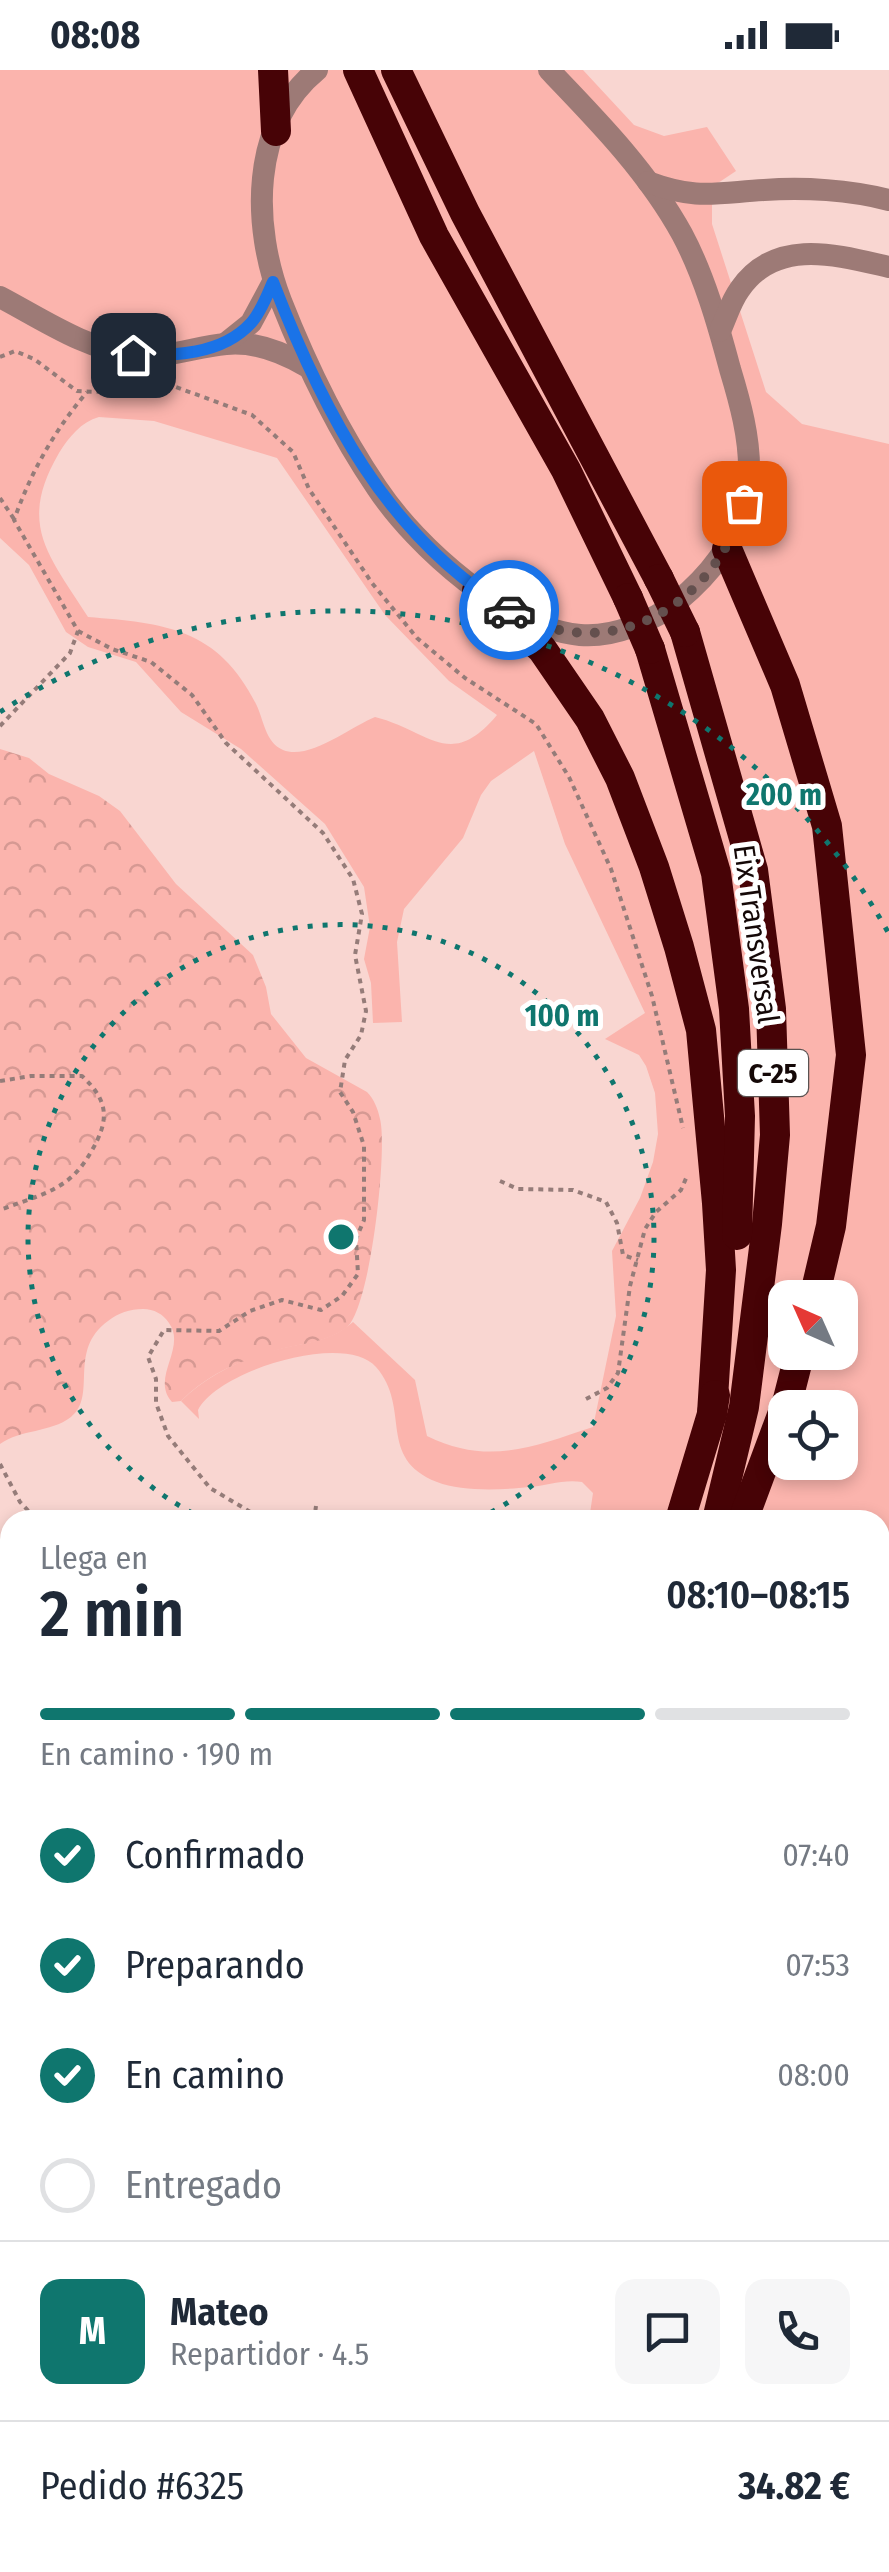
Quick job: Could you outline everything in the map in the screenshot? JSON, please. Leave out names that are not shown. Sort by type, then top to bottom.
[{"type":"highway","points":[[273,70],[276,132]]},
{"type":"highway","name":"Eix Transversal","points":[[398,76],[465,214],[685,632],[754,870],[771,1009],[775,1135],[744,1407],[719,1510]]},
{"type":"highway","name":"Eix Transversal","points":[[363,81],[434,236],[566,470],[628,598],[650,650],[716,874],[734,1009],[740,1116],[736,1238],[712,1414],[683,1510]]},
{"type":"highway","points":[[727,549],[785,685],[827,826],[851,1055],[832,1226],[818,1280]]},
{"type":"highway","points":[[477,591],[542,649],[590,719],[620,778],[654,866],[679,948],[701,1030],[717,1203],[721,1270],[712,1414]]},
{"type":"highway","points":[[747,1510],[795,1370]]},
{"type":"street","points":[[317,70],[284,111],[262,165],[262,217],[273,282],[306,366],[378,491],[427,547],[477,591],[521,618],[580,635],[618,631],[668,610],[704,580],[727,549],[738,523],[749,473],[742,413],[720,331],[691,253],[648,182],[549,70]]},
{"type":"street","points":[[648,182],[692,196],[768,189],[818,190],[889,200]]},
{"type":"street","points":[[720,331],[739,290],[762,265],[798,252],[842,256],[889,267]]},
{"type":"street","points":[[226,344],[251,324],[273,282]]},
{"type":"street","points":[[0,296],[76,337],[133,355],[172,356],[226,344],[255,345],[306,366]]},
{"type":"path","points":[[0,358],[14,351],[34,359],[78,392],[176,388],[252,415],[292,452],[309,489],[372,584],[417,638],[466,678],[536,724],[569,777],[611,869],[652,996],[686,1142]]},
{"type":"path","points":[[14,520],[27,482],[46,447],[87,392]]},
{"type":"path","points":[[0,498],[78,631],[112,649],[151,662],[192,695],[226,743],[323,833],[353,879],[362,914],[355,955],[366,1011],[361,1034],[345,1060],[340,1092],[353,1112],[364,1146],[364,1220],[356,1239],[358,1274],[342,1296],[321,1310],[282,1300],[250,1311],[219,1331],[164,1330],[148,1357],[156,1379],[156,1403],[168,1436],[210,1488],[247,1510]]},
{"type":"path","points":[[0,726],[70,654],[78,631]]},
{"type":"path","points":[[0,1081],[31,1076],[82,1076],[94,1089],[106,1114],[99,1140],[69,1180],[40,1196],[0,1210]]},
{"type":"path","points":[[586,1399],[607,1388],[618,1372],[630,1286],[645,1228],[656,1212],[681,1190],[690,1170]]},
{"type":"path","points":[[500,1181],[518,1188],[572,1190],[606,1202],[618,1222],[623,1255],[638,1260]]},
{"type":"path","points":[[0,1464],[28,1510]]},
{"type":"path","points":[[315,1510],[316,1506]]},
{"type":"green space","points":[[0,70],[583,70],[634,125],[664,136],[707,127],[736,171],[712,187],[712,224],[766,392],[802,424],[889,444],[889,1510],[590,1510],[593,1493],[582,1482],[495,1489],[447,1485],[418,1472],[407,1460],[400,1446],[392,1399],[376,1367],[360,1357],[338,1353],[282,1360],[254,1370],[210,1395],[198,1410],[199,1419],[181,1401],[214,1375],[239,1363],[327,1337],[353,1322],[415,1380],[427,1436],[449,1445],[491,1452],[530,1447],[593,1427],[616,1316],[612,1251],[640,1198],[658,1134],[655,1093],[646,1066],[639,1055],[605,1039],[645,1013],[565,844],[534,751],[491,781],[463,838],[404,909],[397,942],[402,1022],[373,1023],[371,983],[364,959],[370,927],[364,887],[325,824],[241,749],[181,712],[136,662],[88,647],[66,632],[29,565],[0,538]],"holes":[[[93,419],[154,421],[277,458],[385,615],[449,681],[497,715],[481,732],[452,744],[375,717],[317,747],[283,750],[269,736],[256,704],[224,659],[186,634],[165,627],[88,617],[43,539],[40,500],[47,478],[71,436]]]},
{"type":"green space","points":[[0,749],[29,758],[49,774],[99,796],[120,811],[176,884],[253,955],[266,987],[271,1014],[306,1058],[367,1092],[378,1112],[382,1136],[369,1263],[363,1293],[346,1328],[320,1340],[236,1365],[202,1383],[181,1401],[172,1402],[165,1383],[174,1343],[169,1323],[151,1310],[124,1312],[108,1321],[89,1346],[82,1397],[71,1417],[0,1444]]},
{"type":"way so far","points":[[509,610],[521,618],[580,635],[618,631],[668,610],[704,580],[727,549],[744,503]]},
{"type":"route","points":[[133,355],[172,356],[226,344],[251,324],[273,282],[314,384],[378,491],[427,547],[477,591],[509,610]]}]
